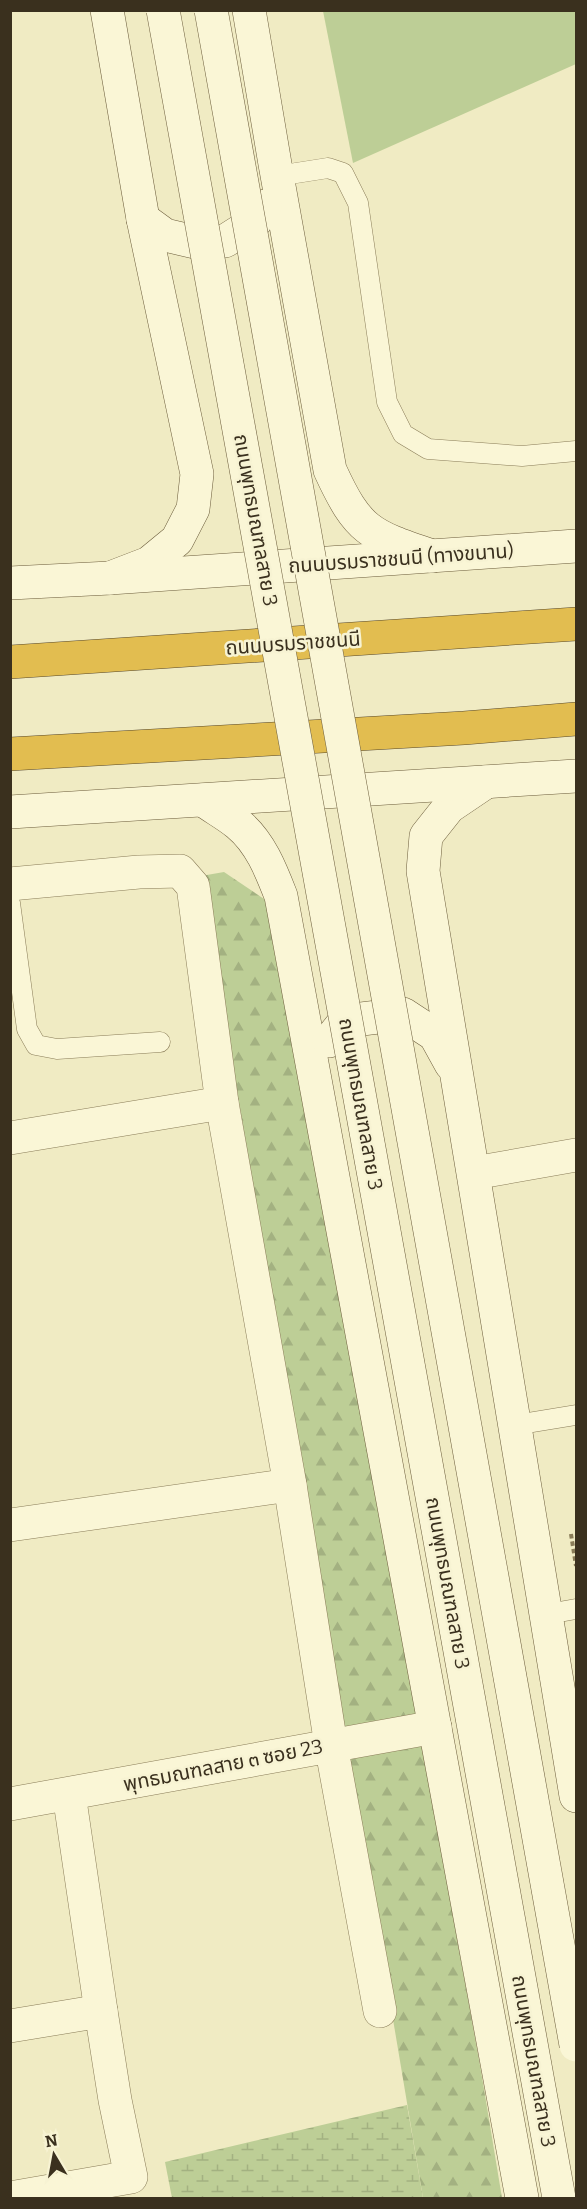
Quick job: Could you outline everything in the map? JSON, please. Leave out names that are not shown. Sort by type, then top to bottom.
[{"type":"highway","name":"ถนนบรมราชชนนี","points":[[10,662],[576,624]]},
{"type":"highway","points":[[10,754],[576,719]]},
{"type":"main road","points":[[107,10],[143,219],[196,474],[193,509],[177,540],[149,563],[110,578]]},
{"type":"main road","name":"ถนนพุทธมณฑลสาย 3","points":[[163,10],[559,2199]]},
{"type":"main road","points":[[211,10],[576,2045]]},
{"type":"main road","points":[[249,10],[330,470],[344,500],[362,525],[386,541],[432,556]]},
{"type":"main road","points":[[143,219],[165,235],[199,243],[225,240],[255,222],[268,201],[276,170]]},
{"type":"main road","name":"ถนนบรมราชชนนี (ทางขนาน)","points":[[10,583],[576,546]]},
{"type":"main road","points":[[10,812],[576,776]]},
{"type":"main road","points":[[486,782],[449,807],[426,836],[423,871],[515,1425],[562,1612],[575,1779]]},
{"type":"main road","points":[[203,800],[239,825],[260,848],[281,896],[522,2199]]},
{"type":"main road","points":[[10,884],[139,872],[180,871],[193,886],[222,1103],[380,2011]]},
{"type":"main road","points":[[314,1069],[328,1042],[345,1021],[403,1014],[435,1035],[458,1076]]},
{"type":"main road","points":[[10,1138],[222,1103]]},
{"type":"main road","points":[[474,1173],[576,1155]]},
{"type":"main road","points":[[10,1525],[290,1485]]},
{"type":"main road","name":"พุทธมณฑลสาย ๓ ซอย 23","points":[[10,1804],[435,1727]]},
{"type":"main road","points":[[10,2199],[133,2188],[115,2100],[69,1794]]},
{"type":"main road","points":[[10,2026],[101,2011]]},
{"type":"lane","points":[[276,170],[328,168],[343,173],[358,203],[387,402],[403,434],[428,449],[522,456],[576,451]]},
{"type":"lane","points":[[10,903],[27,1029],[36,1045],[57,1049],[160,1042]]},
{"type":"lane","points":[[515,1425],[576,1415]]},
{"type":"green space","points":[[323,11],[576,11],[576,64],[353,163]]},
{"type":"green space","points":[[224,872],[270,903],[502,2198],[423,2198],[201,876]]},
{"type":"green space","points":[[407,2105],[423,2198],[172,2198],[165,2162]]}]
